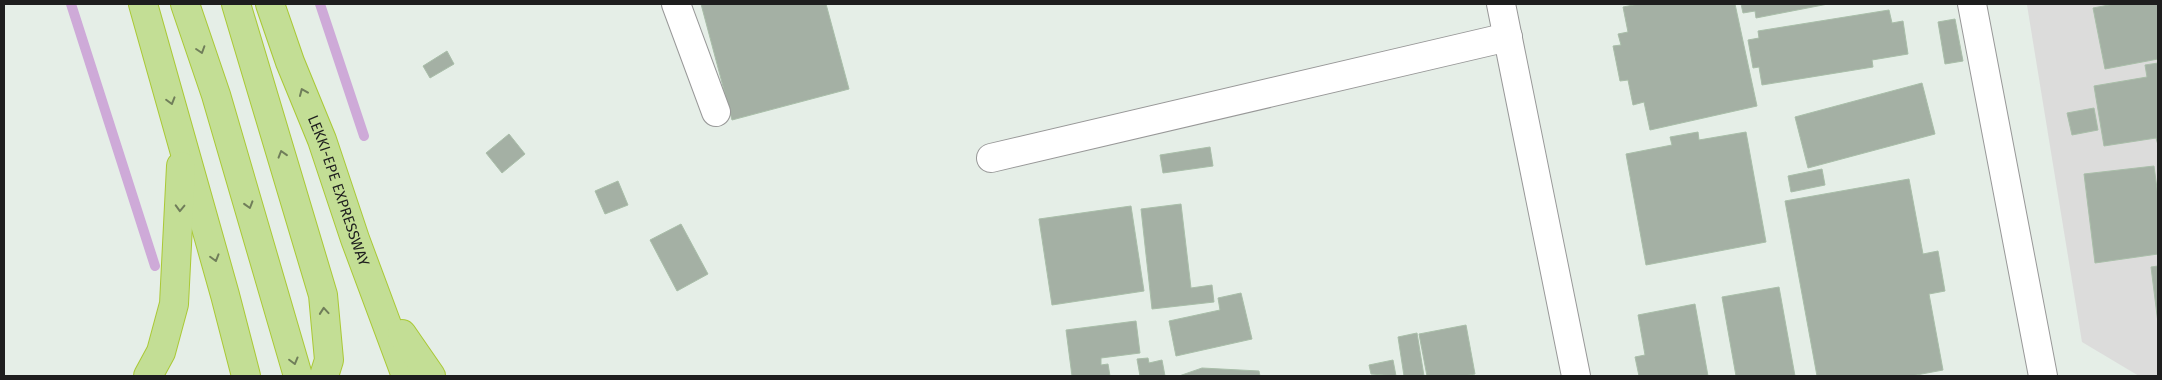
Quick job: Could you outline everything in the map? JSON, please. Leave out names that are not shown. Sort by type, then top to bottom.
[{"type":"highway","points":[[143,4],[246,376]]},
{"type":"highway","points":[[185,4],[216,95],[298,376]]},
{"type":"highway","points":[[236,4],[323,295],[329,360],[324,376]]},
{"type":"highway","name":"LEKKI-EPE EXPRESSWAY","points":[[270,4],[290,62],[322,140],[406,376]]},
{"type":"highway","points":[[148,376],[161,352],[174,304],[182,142]]},
{"type":"highway","points":[[380,302],[431,376]]},
{"type":"street","points":[[676,4],[716,112]]},
{"type":"street","points":[[1502,4],[1576,376]]},
{"type":"street","points":[[1972,4],[2043,376]]},
{"type":"street","points":[[991,158],[1508,37]]},
{"type":"shaded area","points":[[2158,4],[2158,376],[2139,376],[2082,342],[2027,5]]},
{"type":"building","points":[[701,4],[826,4],[849,89],[732,120]]},
{"type":"building","points":[[1639,4],[1735,4],[1757,106],[1650,130],[1644,102],[1633,105],[1628,80],[1620,81],[1613,46],[1621,45],[1618,34],[1628,32],[1623,7]]},
{"type":"building","points":[[1741,4],[1828,4],[1756,18],[1755,11],[1743,13]]},
{"type":"building","points":[[2114,4],[2158,4],[2158,59],[2105,69],[2093,8]]},
{"type":"building","points":[[1889,10],[1892,23],[1903,21],[1908,54],[1872,60],[1873,67],[1762,85],[1759,67],[1753,68],[1748,40],[1759,38],[1758,31]]},
{"type":"building","points":[[1955,19],[1963,61],[1945,64],[1938,22]]},
{"type":"building","points":[[447,51],[454,64],[430,78],[423,66]]},
{"type":"building","points":[[2158,63],[2158,145],[2156,138],[2104,146],[2094,86],[2147,77],[2145,65]]},
{"type":"building","points":[[1922,83],[1935,134],[1808,168],[1795,117]]},
{"type":"building","points":[[2094,108],[2098,130],[2072,135],[2067,113]]},
{"type":"building","points":[[1698,132],[1699,140],[1746,132],[1766,242],[1646,265],[1626,154],[1672,145],[1670,137]]},
{"type":"building","points":[[509,134],[525,154],[502,173],[486,153]]},
{"type":"building","points":[[1210,147],[1213,166],[1163,173],[1160,155]]},
{"type":"building","points":[[2154,166],[2158,196],[2158,254],[2095,263],[2084,174]]},
{"type":"building","points":[[1822,169],[1825,185],[1791,192],[1788,176]]},
{"type":"building","points":[[1909,179],[1923,254],[1938,251],[1945,291],[1929,294],[1943,370],[1911,376],[1817,376],[1785,201]]},
{"type":"building","points":[[618,181],[628,205],[605,214],[595,191]]},
{"type":"building","points":[[1181,204],[1191,288],[1212,285],[1214,302],[1152,309],[1141,209]]},
{"type":"building","points":[[1131,206],[1144,291],[1052,305],[1039,219]]},
{"type":"building","points":[[681,224],[708,274],[677,291],[650,240]]},
{"type":"building","points":[[2158,266],[2158,323],[2151,267]]},
{"type":"building","points":[[1779,287],[1795,376],[1736,376],[1722,297]]},
{"type":"building","points":[[1241,293],[1252,339],[1176,356],[1169,321],[1220,310],[1218,298]]},
{"type":"building","points":[[1695,304],[1708,376],[1639,376],[1635,357],[1645,355],[1638,315]]},
{"type":"building","points":[[1136,321],[1140,353],[1101,358],[1101,365],[1108,364],[1110,376],[1072,376],[1066,330]]},
{"type":"building","points":[[1466,325],[1475,374],[1464,376],[1427,376],[1419,334]]},
{"type":"building","points":[[1417,333],[1424,376],[1404,376],[1398,337]]},
{"type":"building","points":[[1148,358],[1149,363],[1162,360],[1165,376],[1140,376],[1137,359]]},
{"type":"building","points":[[1393,360],[1396,376],[1371,374],[1369,365]]},
{"type":"building","points":[[1202,368],[1259,371],[1260,376],[1179,376]]},
{"type":"waterway","points":[[71,4],[155,266]]},
{"type":"waterway","points":[[320,4],[364,136]]}]
